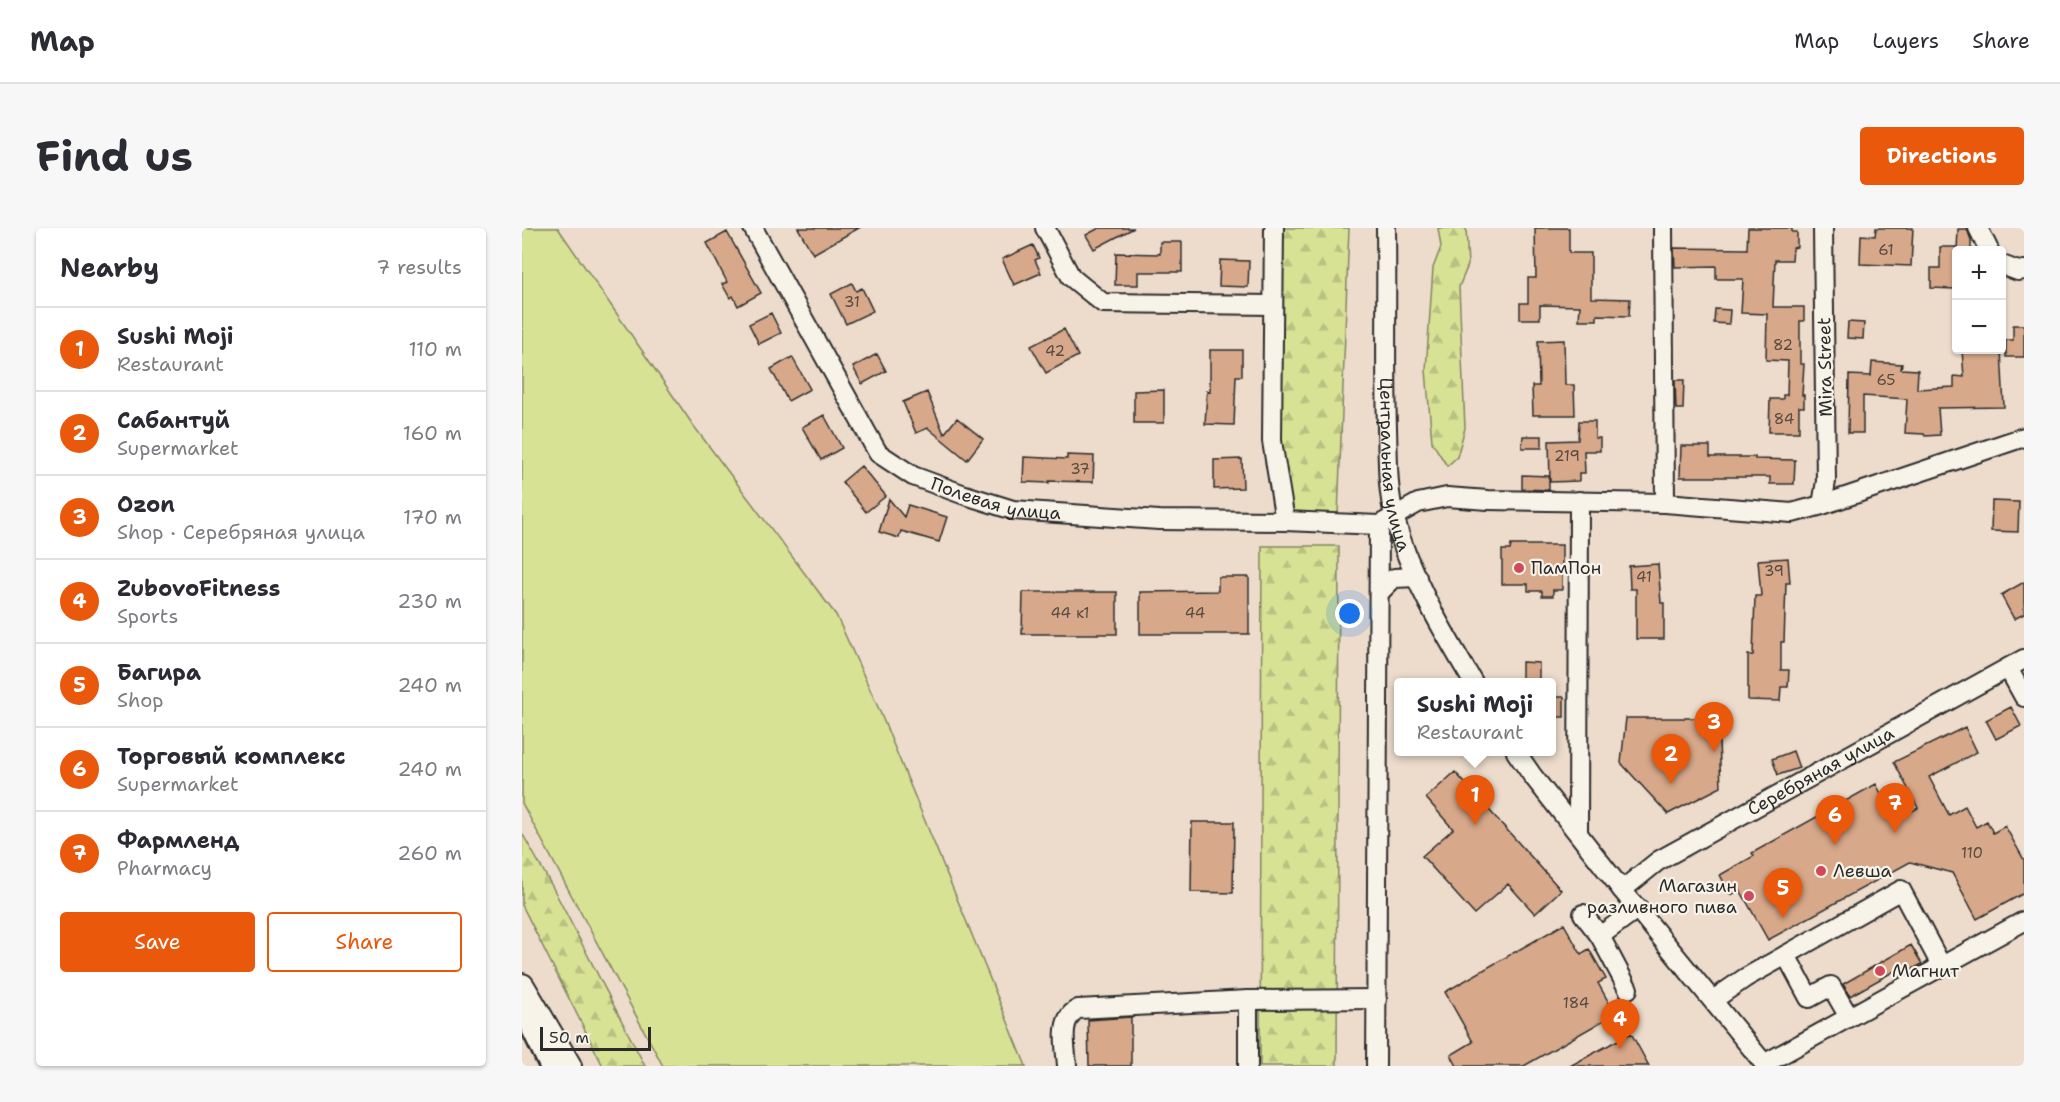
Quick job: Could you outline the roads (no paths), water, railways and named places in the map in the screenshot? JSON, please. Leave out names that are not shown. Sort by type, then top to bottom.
[{"type":"highway","points":[[522,1000],[554,1066]]},
{"type":"main road","points":[[522,986],[569,1066]]},
{"type":"street","name":"Полевая улица","points":[[753,228],[878,453],[913,476],[1013,510],[1159,520],[1386,521]]},
{"type":"street","points":[[1045,228],[1071,277],[1103,303],[1273,305]]},
{"type":"street","points":[[1274,228],[1272,441],[1285,521]]},
{"type":"street","name":"Центральная улица","points":[[1386,228],[1385,364],[1389,490],[1386,521],[1471,678]]},
{"type":"street","points":[[1663,228],[1665,503]]},
{"type":"street","name":"Mira Street","points":[[1822,505],[1826,481],[1823,228]]},
{"type":"street","points":[[1978,228],[1987,246]]},
{"type":"street","points":[[2006,267],[2018,271],[2024,270]]},
{"type":"street","points":[[1376,1066],[1379,593],[1386,521],[1418,503],[1447,497],[1488,500],[1665,503],[1792,513],[2024,437]]},
{"type":"street","points":[[1578,833],[1579,501]]},
{"type":"street","points":[[1379,593],[1394,578],[1417,578]]},
{"type":"street","points":[[2016,663],[2024,697]]},
{"type":"street","name":"Серебряная улица","points":[[1622,890],[1658,861],[2016,663]]},
{"type":"street","points":[[1519,756],[1622,890],[1765,1065],[1941,965],[2024,921]]},
{"type":"street","points":[[1713,1000],[1745,978],[1901,890],[1941,965]]},
{"type":"street","points":[[1600,936],[1638,908]]},
{"type":"street","points":[[1583,914],[1600,936],[1628,989]]},
{"type":"street","points":[[1786,956],[1809,998],[1831,986],[1849,1017]]},
{"type":"street","points":[[1067,1066],[1065,1028],[1067,1018],[1078,1009],[1248,1000],[1377,999]]},
{"type":"street","points":[[1248,1000],[1248,1066]]},
{"type":"place","name":"ПамПон","points":[[1519,568]]},
{"type":"place","name":"Ozon","points":[[1714,752]]},
{"type":"place","name":"Сабантуй","points":[[1671,784]]},
{"type":"place","name":"Sushi Moji","points":[[1475,825]]},
{"type":"place","name":"Фармленд","points":[[1895,833]]},
{"type":"place","name":"Торговый комплекс","points":[[1835,845]]},
{"type":"place","name":"Левша","points":[[1821,871]]},
{"type":"place","name":"Магазин разливного пива","points":[[1749,896]]},
{"type":"place","name":"Багира","points":[[1783,918]]},
{"type":"place","name":"Магнит","points":[[1880,971]]},
{"type":"place","name":"ZubovoFitness","points":[[1620,1049]]}]
